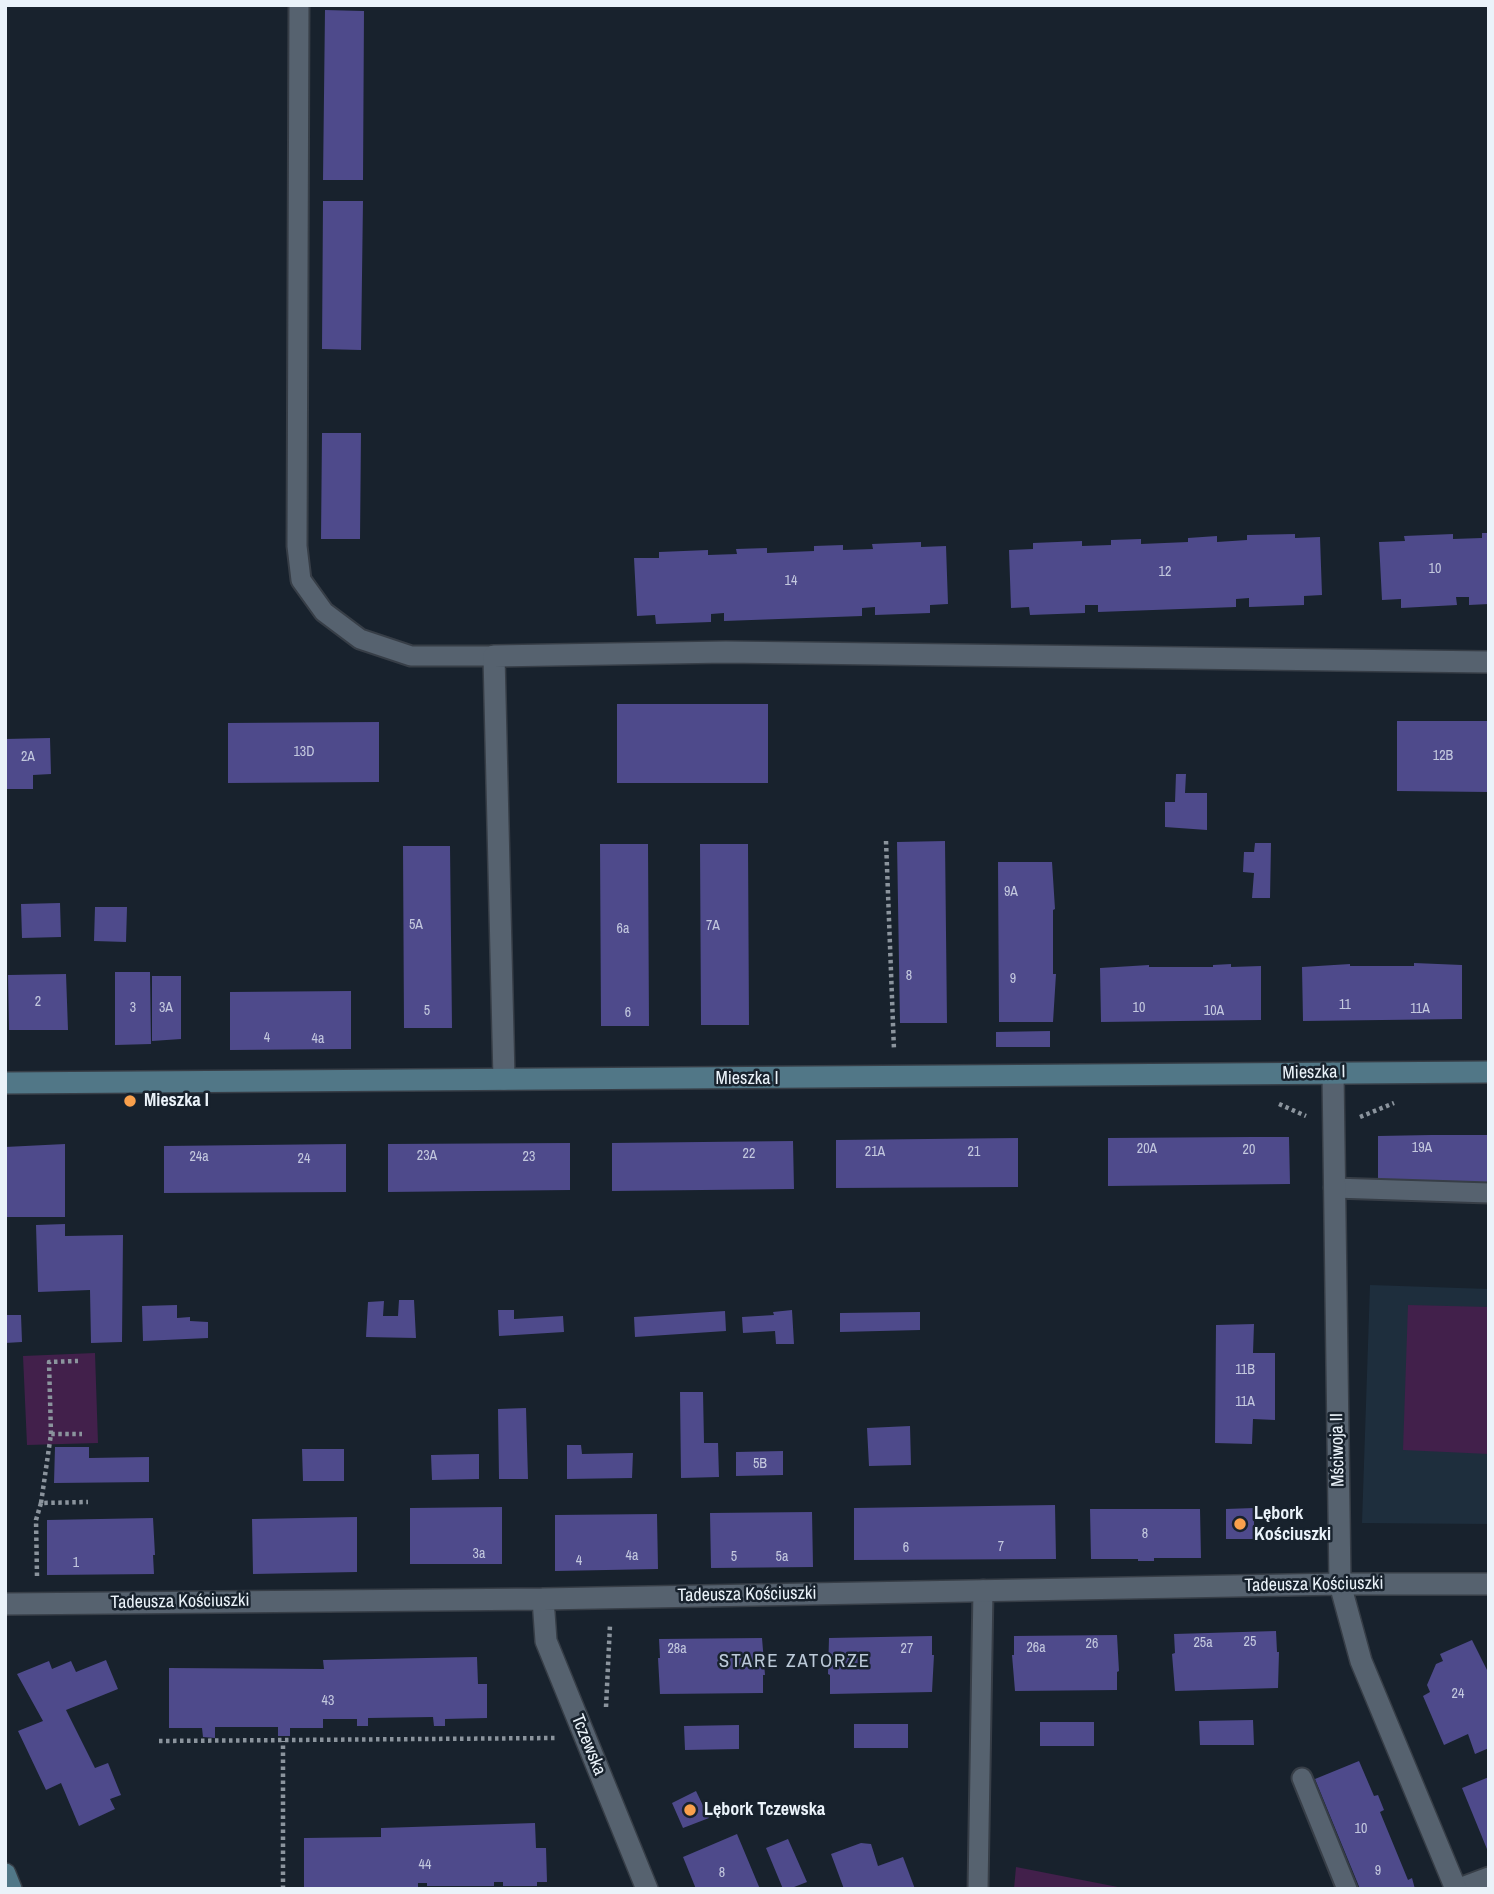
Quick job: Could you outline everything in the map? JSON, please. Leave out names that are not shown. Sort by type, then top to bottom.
[{"type":"street","points":[[504,1079],[494,656],[739,653],[1489,662]]},
{"type":"street","name":"Mieszka I","points":[[5,1083],[1489,1072]]},
{"type":"street","name":"Mściwoja II","points":[[1333,1073],[1340,1584],[1362,1661],[1457,1889]]},
{"type":"street","name":"Tadeusza Kościuszki","points":[[5,1604],[543,1599],[1340,1584],[1489,1584]]},
{"type":"street","name":"Tczewska","points":[[543,1599],[546,1641],[647,1889]]},
{"type":"street","points":[[5,1874],[11,1889]]},
{"type":"lane","points":[[299,5],[297,546],[301,580],[324,612],[360,639],[411,656],[494,656]]},
{"type":"lane","points":[[1335,1188],[1489,1193]]},
{"type":"lane","points":[[978,1889],[982,1590]]},
{"type":"lane","points":[[1302,1778],[1346,1889]]},
{"type":"lane","points":[[1457,1889],[1489,1877]]},
{"type":"path","points":[[886,841],[894,1051]]},
{"type":"path","points":[[37,1580],[36,1520],[51,1434],[49,1362],[78,1362]]},
{"type":"path","points":[[51,1434],[82,1434]]},
{"type":"path","points":[[41,1503],[88,1503]]},
{"type":"path","points":[[159,1741],[585,1738]]},
{"type":"path","points":[[283,1741],[283,1889]]},
{"type":"shaded area","points":[[1370,1285],[1489,1289],[1489,1524],[1362,1523]]},
{"type":"shaded area","points":[[1408,1305],[1489,1307],[1489,1454],[1403,1450]]},
{"type":"shaded area","points":[[95,1353],[98,1443],[27,1445],[23,1356]]},
{"type":"shaded area","points":[[1016,1867],[1128,1889],[1014,1889]]},
{"type":"building","points":[[325,10],[364,11],[363,180],[323,180]]},
{"type":"building","points":[[323,201],[363,201],[361,350],[322,349]]},
{"type":"building","points":[[322,433],[361,433],[360,539],[321,539]]},
{"type":"building","points":[[1482,533],[1489,533],[1489,604],[1469,605],[1469,597],[1456,597],[1457,605],[1401,608],[1401,599],[1382,600],[1379,542],[1405,541],[1404,536],[1453,534],[1453,539],[1482,538]]},
{"type":"building","points":[[1295,534],[1295,538],[1320,537],[1322,595],[1304,596],[1304,605],[1249,607],[1249,598],[1236,599],[1236,607],[1098,612],[1098,605],[1085,605],[1085,613],[1030,615],[1029,607],[1011,608],[1009,550],[1033,549],[1033,543],[1082,541],[1082,546],[1111,545],[1111,540],[1141,539],[1141,544],[1188,542],[1188,538],[1217,536],[1217,542],[1247,540],[1247,535]]},
{"type":"building","points":[[921,542],[921,547],[946,546],[948,604],[930,605],[930,613],[875,615],[875,607],[862,608],[862,616],[724,621],[724,613],[711,614],[711,622],[656,624],[655,615],[637,616],[634,558],[659,558],[659,552],[708,550],[708,555],[737,554],[736,549],[767,548],[767,553],[814,551],[814,546],[843,545],[843,550],[873,549],[872,544]]},
{"type":"building","points":[[617,704],[768,704],[768,783],[617,783]]},
{"type":"building","points":[[1397,721],[1489,721],[1489,792],[1397,791]]},
{"type":"building","points":[[379,722],[379,782],[228,783],[228,723]]},
{"type":"building","points":[[50,738],[51,774],[33,775],[33,789],[5,789],[5,739]]},
{"type":"building","points":[[1176,774],[1186,774],[1185,793],[1207,793],[1207,830],[1165,827],[1165,802],[1175,802]]},
{"type":"building","points":[[945,841],[947,1023],[900,1023],[897,842]]},
{"type":"building","points":[[1255,843],[1271,843],[1270,898],[1252,898],[1254,873],[1243,872],[1244,852],[1254,852]]},
{"type":"building","points":[[600,844],[648,844],[649,1026],[601,1026]]},
{"type":"building","points":[[700,844],[748,844],[749,1025],[701,1025]]},
{"type":"building","points":[[403,846],[450,846],[452,1028],[404,1028]]},
{"type":"building","points":[[998,862],[1052,862],[1055,909],[1053,974],[1056,974],[1053,1022],[999,1022]]},
{"type":"building","points":[[60,903],[61,937],[22,938],[21,904]]},
{"type":"building","points":[[95,907],[127,907],[126,942],[94,941]]},
{"type":"building","points":[[1414,963],[1462,965],[1462,1019],[1303,1021],[1302,967],[1350,964],[1414,966]]},
{"type":"building","points":[[1231,964],[1231,967],[1261,966],[1261,1020],[1101,1022],[1100,968],[1149,965],[1213,967]]},
{"type":"building","points":[[115,972],[150,972],[151,1044],[115,1045]]},
{"type":"building","points":[[66,974],[68,1030],[9,1030],[8,975]]},
{"type":"building","points":[[152,976],[181,976],[181,1039],[152,1041]]},
{"type":"building","points":[[351,991],[351,1049],[230,1050],[230,992]]},
{"type":"building","points":[[1050,1031],[1050,1047],[996,1047],[996,1032]]},
{"type":"building","points":[[1489,1135],[1489,1183],[1378,1184],[1378,1136]]},
{"type":"building","points":[[1289,1137],[1290,1184],[1108,1186],[1108,1138]]},
{"type":"building","points":[[1018,1138],[1018,1187],[836,1188],[836,1140]]},
{"type":"building","points":[[793,1141],[794,1189],[612,1191],[612,1143]]},
{"type":"building","points":[[570,1143],[570,1190],[388,1192],[388,1144]]},
{"type":"building","points":[[65,1144],[65,1217],[5,1217],[5,1147]]},
{"type":"building","points":[[346,1144],[346,1192],[164,1193],[164,1146]]},
{"type":"building","points":[[65,1224],[65,1236],[123,1235],[122,1342],[91,1343],[90,1290],[38,1292],[36,1225]]},
{"type":"building","points":[[399,1300],[414,1300],[416,1338],[366,1337],[368,1302],[384,1301],[383,1316],[398,1316]]},
{"type":"building","points":[[177,1305],[177,1318],[190,1317],[190,1321],[208,1322],[208,1338],[143,1341],[142,1306]]},
{"type":"building","points":[[498,1310],[514,1310],[514,1319],[563,1316],[564,1332],[499,1336]]},
{"type":"building","points":[[792,1310],[794,1344],[776,1344],[775,1331],[743,1333],[742,1317],[774,1315],[773,1312]]},
{"type":"building","points":[[725,1311],[726,1331],[635,1337],[634,1317]]},
{"type":"building","points":[[920,1312],[920,1330],[840,1332],[840,1313]]},
{"type":"building","points":[[5,1315],[21,1315],[22,1342],[5,1343]]},
{"type":"building","points":[[1254,1324],[1253,1353],[1275,1353],[1275,1420],[1253,1419],[1252,1444],[1215,1443],[1216,1325]]},
{"type":"building","points":[[680,1392],[703,1392],[704,1443],[718,1443],[719,1477],[681,1478]]},
{"type":"building","points":[[526,1408],[528,1479],[499,1479],[498,1409]]},
{"type":"building","points":[[910,1426],[911,1465],[869,1466],[867,1428]]},
{"type":"building","points":[[567,1445],[581,1445],[582,1454],[633,1453],[632,1478],[567,1479]]},
{"type":"building","points":[[55,1447],[89,1447],[89,1458],[149,1457],[149,1482],[54,1483]]},
{"type":"building","points":[[302,1449],[344,1449],[344,1481],[303,1481]]},
{"type":"building","points":[[783,1451],[783,1475],[736,1476],[736,1452]]},
{"type":"building","points":[[479,1454],[479,1479],[432,1480],[431,1455]]},
{"type":"building","points":[[1055,1505],[1056,1559],[854,1560],[854,1508]]},
{"type":"building","points":[[502,1507],[502,1564],[410,1564],[410,1508]]},
{"type":"building","name":"Lębork Kościuszki","points":[[1254,1508],[1254,1539],[1226,1539],[1226,1509]]},
{"type":"building","points":[[1090,1509],[1200,1509],[1201,1558],[1154,1558],[1154,1561],[1091,1559]]},
{"type":"building","points":[[812,1512],[813,1567],[711,1568],[710,1513]]},
{"type":"building","points":[[657,1514],[658,1569],[555,1571],[555,1515]]},
{"type":"building","points":[[357,1517],[357,1572],[253,1574],[252,1519]]},
{"type":"building","points":[[153,1518],[154,1574],[47,1575],[47,1520]]},
{"type":"building","points":[[1276,1631],[1279,1652],[1278,1688],[1175,1691],[1172,1654],[1175,1653],[1174,1634]]},
{"type":"building","points":[[1117,1635],[1117,1690],[1015,1691],[1012,1655],[1014,1636]]},
{"type":"building","points":[[932,1636],[932,1692],[830,1694],[829,1638]]},
{"type":"building","points":[[762,1638],[765,1675],[763,1693],[660,1694],[659,1639]]},
{"type":"building","points":[[1472,1640],[1489,1674],[1489,1748],[1475,1754],[1468,1734],[1444,1745],[1423,1696],[1430,1692],[1427,1685],[1436,1664],[1443,1661],[1440,1654]]},
{"type":"building","points":[[477,1657],[478,1684],[487,1684],[487,1718],[445,1719],[445,1726],[434,1726],[433,1717],[368,1718],[368,1726],[357,1726],[357,1719],[323,1719],[323,1728],[290,1728],[290,1736],[278,1736],[278,1727],[215,1727],[215,1738],[203,1737],[202,1728],[169,1728],[169,1668],[324,1669],[323,1660]]},
{"type":"building","points":[[106,1660],[118,1689],[66,1710],[95,1768],[108,1763],[121,1795],[110,1799],[115,1809],[79,1826],[61,1783],[46,1790],[18,1731],[43,1721],[17,1674],[49,1661],[52,1669],[71,1661],[76,1672]]},
{"type":"building","points":[[1253,1720],[1254,1745],[1200,1745],[1199,1721]]},
{"type":"building","points":[[1040,1722],[1094,1722],[1094,1746],[1040,1746]]},
{"type":"building","points":[[854,1724],[908,1724],[908,1748],[854,1748]]},
{"type":"building","points":[[739,1725],[739,1749],[685,1750],[684,1726]]},
{"type":"building","points":[[1359,1761],[1374,1796],[1378,1795],[1384,1810],[1380,1812],[1408,1880],[1412,1878],[1415,1889],[1360,1889],[1315,1779]]},
{"type":"building","points":[[1489,1777],[1489,1854],[1462,1788]]},
{"type":"building","name":"Lębork Tczewska","points":[[696,1791],[709,1818],[683,1828],[672,1803]]},
{"type":"building","points":[[535,1823],[536,1848],[546,1848],[547,1882],[537,1882],[537,1886],[503,1886],[503,1882],[494,1882],[494,1886],[427,1886],[427,1883],[418,1883],[418,1887],[304,1889],[304,1838],[381,1837],[381,1828]]},
{"type":"building","points":[[737,1834],[760,1889],[696,1889],[683,1857]]},
{"type":"building","points":[[788,1839],[807,1882],[783,1889],[766,1848]]},
{"type":"building","points":[[861,1843],[871,1844],[878,1866],[903,1857],[915,1889],[844,1889],[831,1854]]},
{"type":"place","name":"Mieszka I","points":[[130,1101]]},
{"type":"place","name":"Lębork Kościuszki","points":[[1240,1524]]},
{"type":"place","name":"Lębork Tczewska","points":[[690,1810]]},
{"type":"district","name":"STARE ZATORZE","points":[[795,1662]]}]
